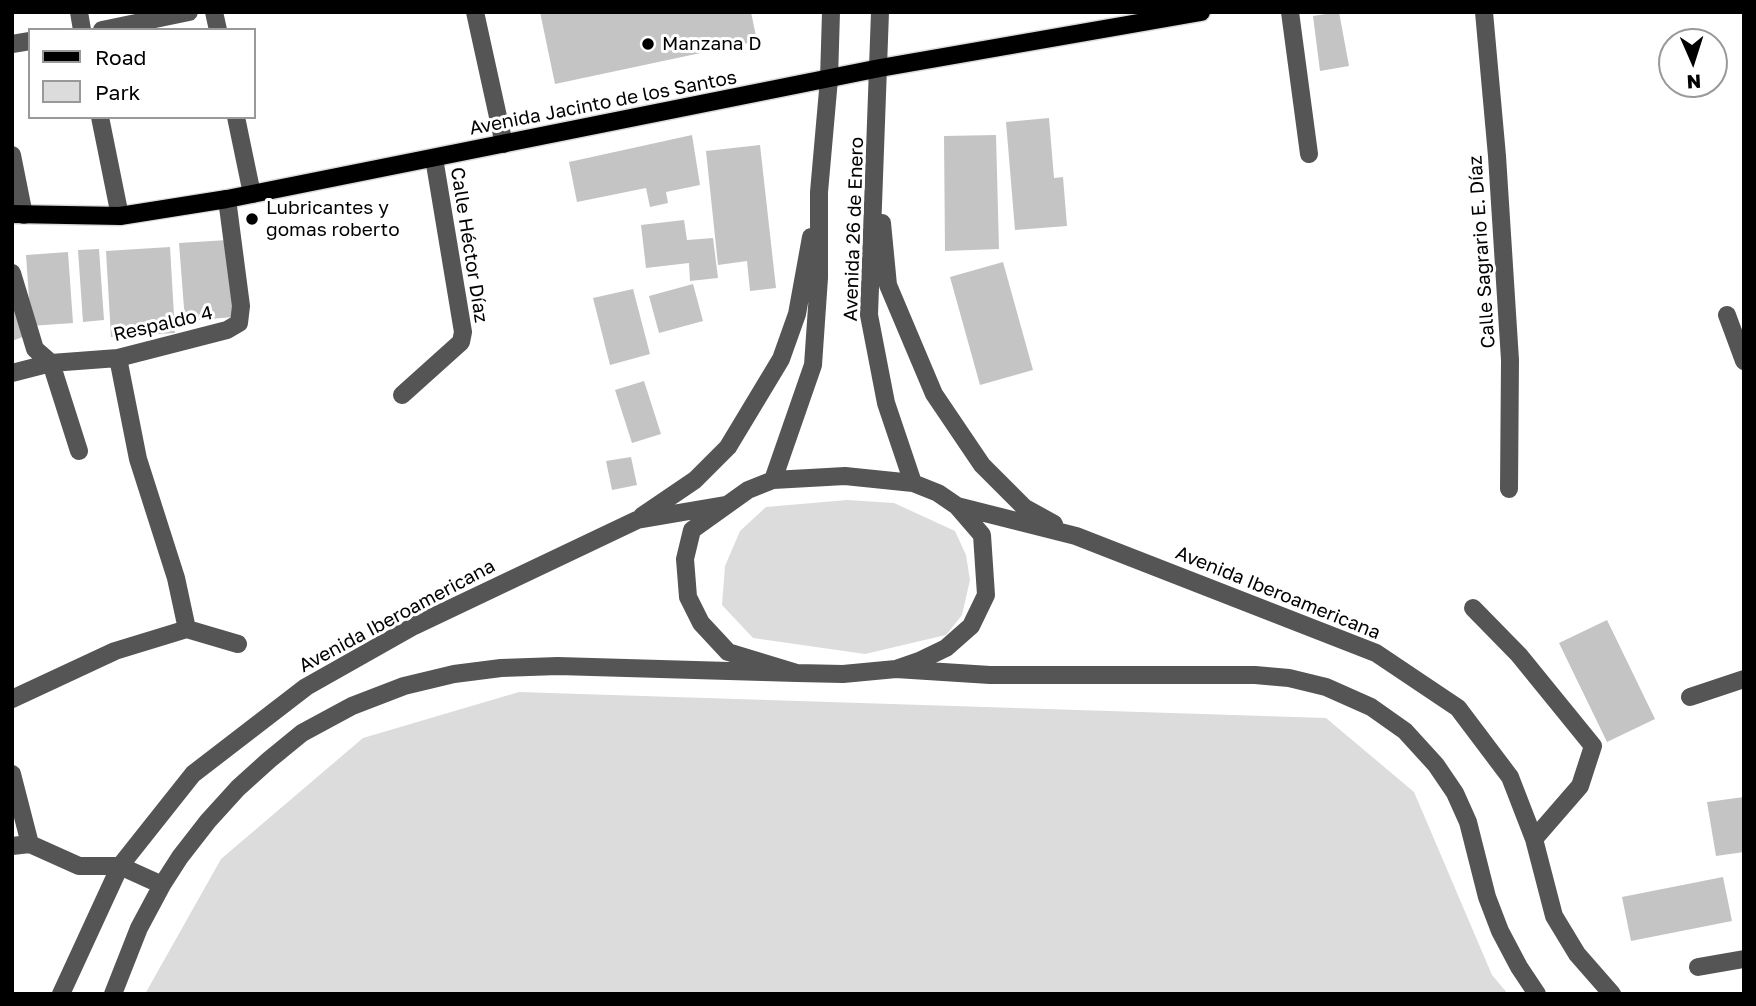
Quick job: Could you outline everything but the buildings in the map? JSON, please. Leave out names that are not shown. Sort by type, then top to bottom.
[{"type":"main road","name":"Avenida Jacinto de los Santos","points":[[15,216],[120,216],[227,199],[880,68],[1201,12]]},
{"type":"street","points":[[112,28],[189,12]]},
{"type":"street","points":[[475,12],[504,144]]},
{"type":"street","name":"Avenida 26 de Enero","points":[[773,480],[813,365],[819,278],[819,192],[829,79],[831,12]]},
{"type":"street","name":"Avenida 26 de Enero","points":[[880,12],[869,315],[886,403],[913,484]]},
{"type":"street","points":[[1290,12],[1309,154]]},
{"type":"street","name":"Calle Sagrario E. Díaz","points":[[1485,12],[1510,360],[1509,489]]},
{"type":"street","points":[[100,119],[120,216]]},
{"type":"street","points":[[236,119],[252,194]]},
{"type":"street","points":[[12,155],[15,216]]},
{"type":"street","name":"Calle Héctor Díaz","points":[[402,395],[461,342],[463,332],[434,158]]},
{"type":"street","points":[[876,164],[888,285],[934,394],[982,465],[1025,508],[1076,536]]},
{"type":"street","points":[[637,520],[695,480],[728,447],[781,359],[797,314],[819,192]]},
{"type":"street","name":"Respaldo 4","points":[[12,373],[51,363],[118,358],[227,330],[239,323],[241,306],[227,199]]},
{"type":"street","points":[[12,273],[35,349],[51,363],[79,451]]},
{"type":"street","points":[[1727,315],[1744,361]]},
{"type":"street","points":[[118,358],[138,459],[176,578],[187,629]]},
{"type":"street","points":[[797,673],[728,652],[701,624],[688,597],[685,559],[692,530],[748,490],[773,480],[845,476],[913,484],[938,493],[957,506],[982,535],[986,594],[971,626],[946,648],[896,669]]},
{"type":"street","name":"Avenida Iberoamericana","points":[[61,994],[120,866],[193,774],[306,687],[414,626],[637,520],[725,505]]},
{"type":"street","name":"Avenida Iberoamericana","points":[[957,506],[1076,536],[1376,653],[1458,708],[1510,777],[1534,839],[1554,916],[1577,954],[1612,994]]},
{"type":"street","points":[[1473,608],[1519,655],[1593,746],[1580,786],[1534,839]]},
{"type":"street","points":[[12,699],[115,651],[187,629],[238,644]]},
{"type":"street","points":[[113,994],[139,928],[180,857],[238,788],[302,733],[352,705],[404,686],[453,674],[501,668],[558,666],[843,674],[896,669],[990,675],[1266,676],[1289,678],[1326,687],[1371,707],[1405,731],[1436,765],[1455,793],[1468,822],[1487,897],[1500,931],[1537,994]]},
{"type":"street","points":[[1690,697],[1744,679]]},
{"type":"street","points":[[12,774],[21,845],[79,866],[120,866],[162,885]]},
{"type":"street","points":[[1698,967],[1744,959]]},
{"type":"green space","points":[[847,500],[894,503],[955,531],[966,555],[970,580],[962,615],[946,635],[865,654],[753,638],[722,605],[725,566],[740,531],[766,507]]},
{"type":"green space","points":[[519,692],[1326,718],[1414,792],[1492,975],[1508,994],[145,994],[221,859],[363,738]]},
{"type":"place","name":"Manzana D","points":[[648,44]]},
{"type":"place","name":"Lubricantes y gomas roberto","points":[[252,219]]}]
